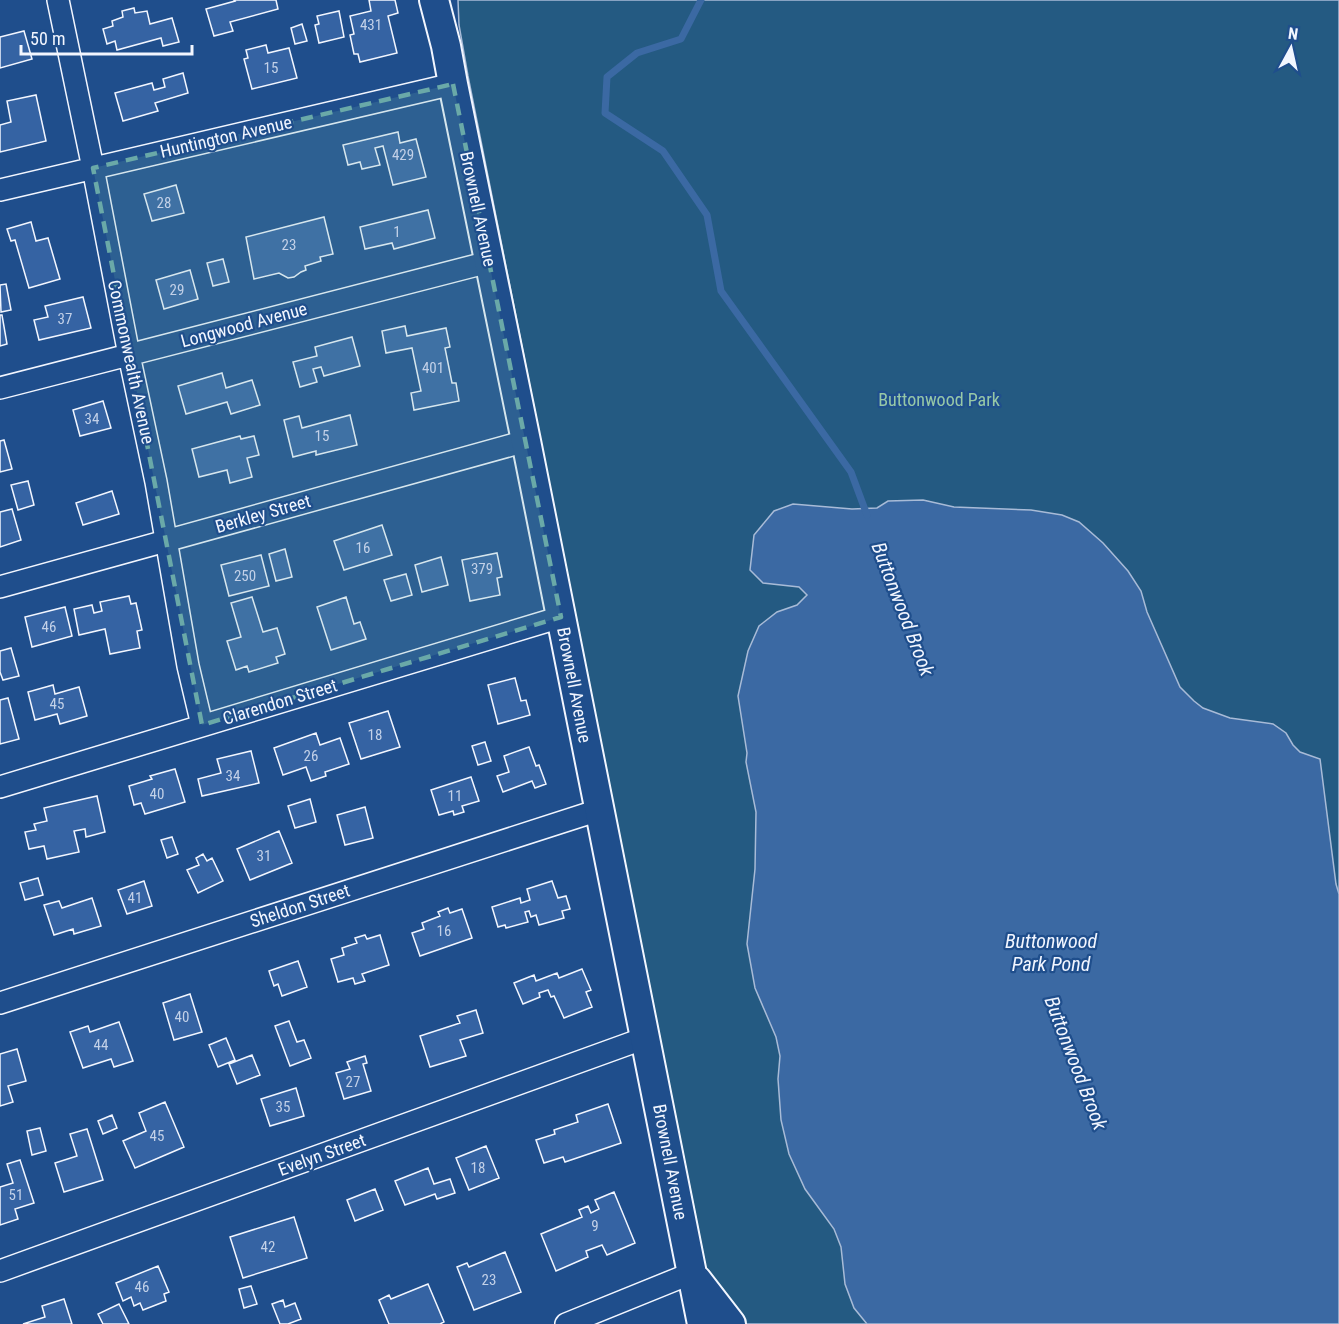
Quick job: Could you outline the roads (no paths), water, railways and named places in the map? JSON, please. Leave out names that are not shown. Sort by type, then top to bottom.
[{"type":"main road","name":"Brownell Avenue","points":[[434,0],[446,46],[526,441],[702,1324]]},
{"type":"main road","name":"Brownell Avenue","points":[[445,0],[446,46]]},
{"type":"main road","points":[[692,1273],[731,1324]]},
{"type":"street","name":"Commonwealth Avenue","points":[[58,0],[154,472],[188,666],[202,725]]},
{"type":"street","name":"Huntington Avenue","points":[[0,190],[453,84]]},
{"type":"street","name":"Longwood Avenue","points":[[0,388],[489,262]]},
{"type":"street","name":"Berkley Street","points":[[0,586],[526,441]]},
{"type":"street","name":"Clarendon Street","points":[[0,787],[561,617]]},
{"type":"street","name":"Sheldon Street","points":[[0,1003],[600,810]]},
{"type":"street","name":"Evelyn Street","points":[[0,1271],[645,1038]]},
{"type":"street","points":[[566,1324],[692,1273]]},
{"type":"water","name":"Buttonwood Park Pond","points":[[923,500],[954,507],[1031,510],[1062,515],[1079,522],[1103,543],[1128,571],[1141,591],[1147,612],[1180,687],[1194,701],[1203,708],[1230,718],[1273,724],[1286,733],[1300,752],[1320,759],[1339,894],[1339,1324],[867,1324],[854,1308],[845,1284],[841,1247],[834,1229],[805,1189],[789,1154],[781,1120],[778,1079],[780,1056],[776,1037],[755,988],[747,944],[755,869],[756,812],[746,762],[747,753],[738,696],[748,651],[759,626],[777,612],[797,605],[807,595],[799,587],[763,583],[750,570],[754,535],[774,511],[793,504],[852,509],[877,508],[888,501]]},
{"type":"waterway","name":"Buttonwood Brook","points":[[701,0],[681,39],[637,53],[607,77],[605,113],[663,151],[707,215],[721,291],[851,472],[867,515]]},
{"type":"park label","name":"Buttonwood Park","points":[[939,400]]}]
